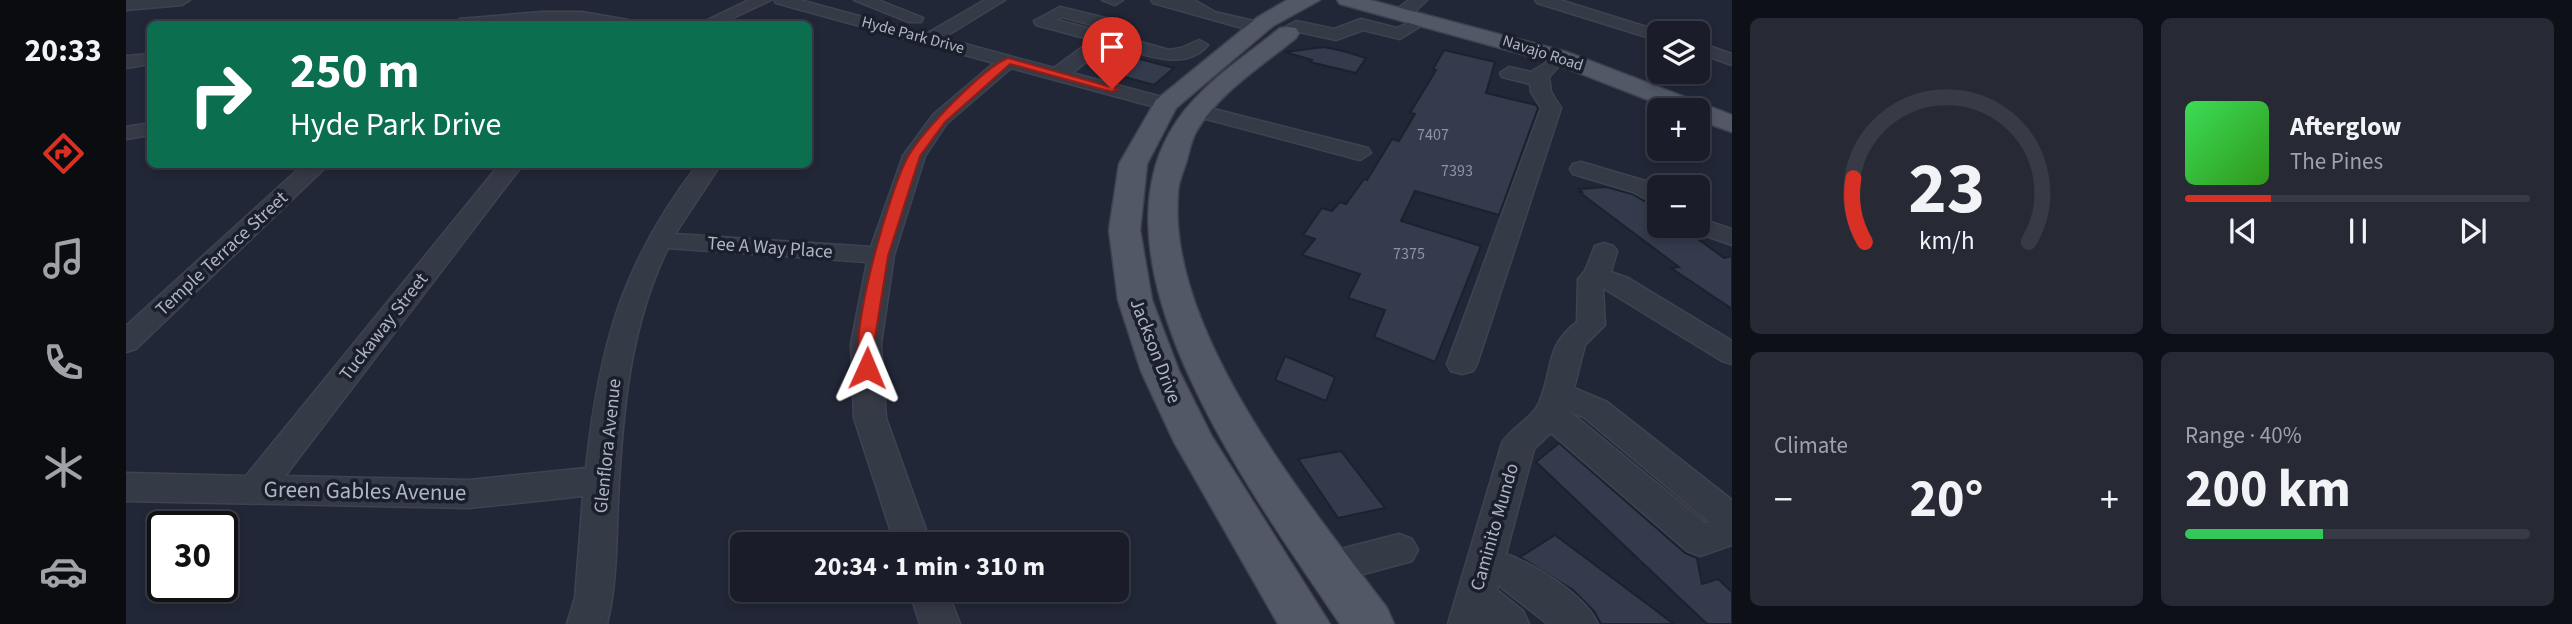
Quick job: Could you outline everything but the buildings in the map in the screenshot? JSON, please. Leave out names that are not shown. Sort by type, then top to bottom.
[{"type":"main road","name":"Navajo Road","points":[[1307,0],[1408,19],[1544,74],[1647,106]]},
{"type":"main road","name":"Jackson Drive","points":[[1185,103],[1213,94],[1317,10],[1307,0],[1293,4],[1228,51],[1135,157],[1126,197],[1125,243],[1132,291],[1153,357],[1177,408],[1305,624]]},
{"type":"main road","name":"Navajo Road","points":[[1347,0],[1408,19],[1559,57],[1732,124]]},
{"type":"main road","name":"Jackson Drive","points":[[1185,103],[1163,195],[1164,243],[1180,312],[1199,359],[1236,424],[1369,624]]},
{"type":"main road","points":[[1710,131],[1732,141]]},
{"type":"street","points":[[126,5],[182,0]]},
{"type":"street","points":[[714,21],[763,0]]},
{"type":"street","name":"Hyde Park Drive","points":[[782,0],[1058,74],[1185,103]]},
{"type":"street","points":[[862,0],[948,28]]},
{"type":"street","points":[[929,39],[997,0]]},
{"type":"street","points":[[1159,0],[1260,28]]},
{"type":"street","points":[[1543,0],[1647,31]]},
{"type":"street","points":[[1572,9],[1605,0]]},
{"type":"street","points":[[495,21],[542,17],[604,21]]},
{"type":"street","points":[[1296,26],[1336,35],[1361,24],[1408,19]]},
{"type":"street","points":[[1374,43],[1408,19]]},
{"type":"street","points":[[1107,37],[1185,103],[1360,153]]},
{"type":"street","points":[[1107,37],[1169,55],[1186,53],[1199,45],[1228,51]]},
{"type":"street","points":[[1058,74],[1107,37]]},
{"type":"street","points":[[1710,51],[1730,57]]},
{"type":"street","points":[[126,62],[147,59]]},
{"type":"street","points":[[909,532],[870,418],[866,344],[881,256],[914,156],[940,120],[1008,61]]},
{"type":"street","points":[[1461,364],[1551,108],[1541,92],[1544,74],[1509,73]]},
{"type":"street","points":[[126,133],[147,130]]},
{"type":"street","name":"Temple Terrace Street","points":[[126,342],[314,168]]},
{"type":"street","name":"Tuckaway Street","points":[[255,490],[509,168]]},
{"type":"street","name":"Glenflora Avenue","points":[[587,624],[594,598],[613,381],[639,285],[659,240],[681,203],[707,168]]},
{"type":"street","points":[[1581,169],[1647,184]]},
{"type":"street","points":[[1710,228],[1730,233]]},
{"type":"street","name":"Tee A Way Place","points":[[659,240],[881,256]]},
{"type":"street","points":[[1554,404],[1571,341],[1591,325],[1592,306],[1588,291],[1591,279],[1601,264],[1618,284],[1732,354]]},
{"type":"street","points":[[1554,404],[1597,411],[1732,520]]},
{"type":"street","points":[[1554,404],[1700,540],[1732,530]]},
{"type":"street","name":"Caminito Mundo","points":[[1476,594],[1519,443],[1554,404]]},
{"type":"street","name":"Green Gables Avenue","points":[[126,487],[469,494],[604,480]]},
{"type":"street","points":[[1330,567],[1399,550]]},
{"type":"street","points":[[1509,624],[1476,594],[1519,576],[1578,624]]},
{"type":"street","points":[[932,602],[940,624]]},
{"type":"route","points":[[867,368],[866,344],[881,256],[914,156],[940,120],[1008,61],[1112,89]]}]
